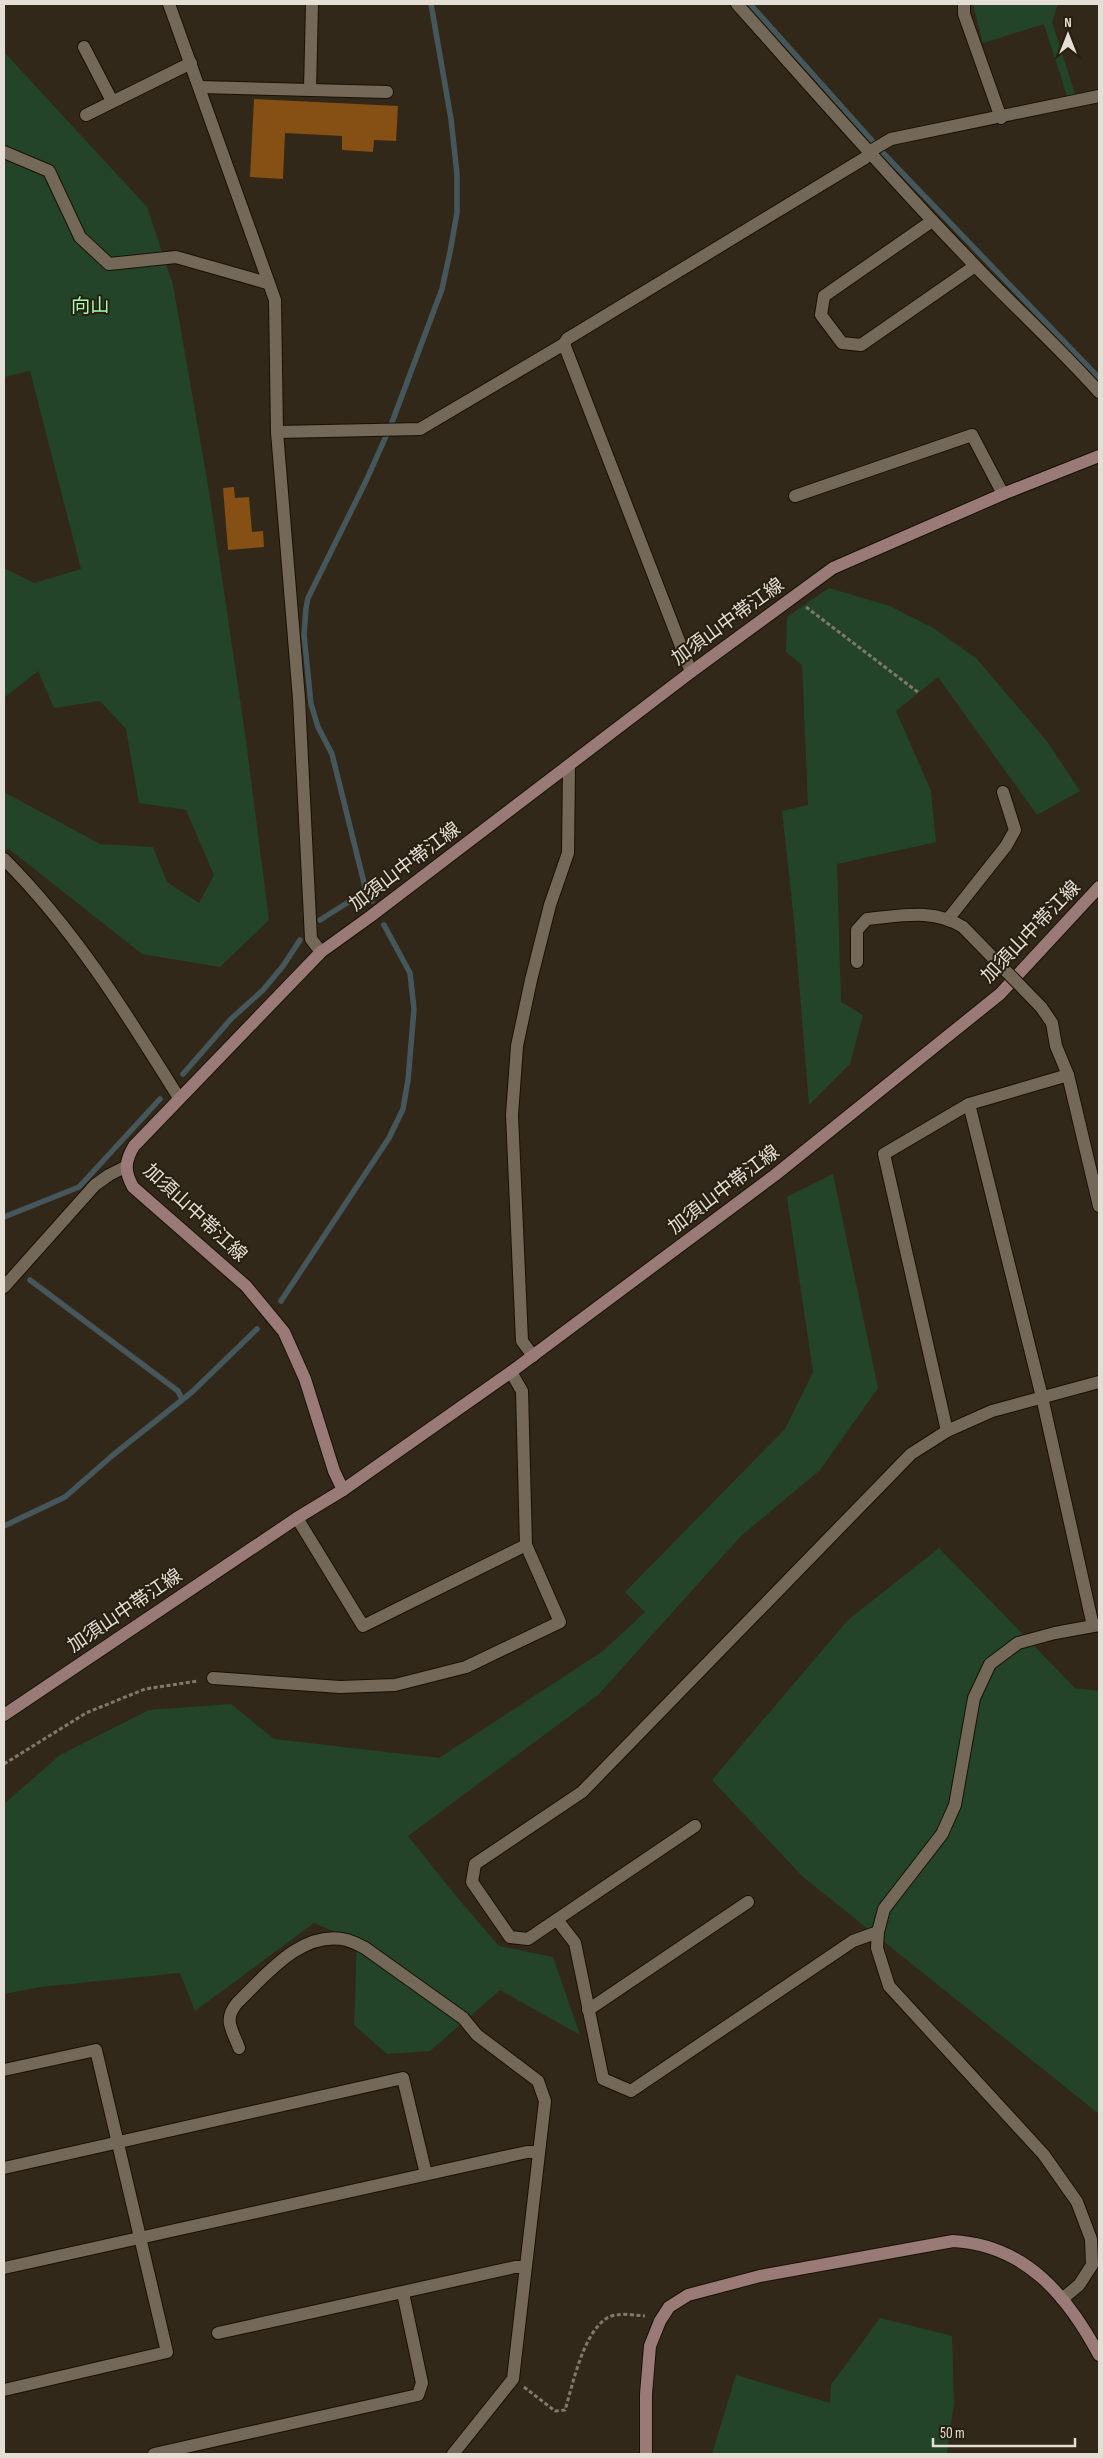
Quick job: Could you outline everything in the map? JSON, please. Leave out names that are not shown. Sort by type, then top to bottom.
[{"type":"main road","name":"加須山中帯江線","points":[[343,1490],[334,1471],[305,1379],[284,1332],[246,1286],[133,1187],[125,1167],[128,1156],[134,1146],[321,952],[568,767],[691,672],[832,568],[1003,494],[1099,456]]},
{"type":"main road","name":"加須山中帯江線","points":[[4,1715],[297,1518],[343,1490],[588,1317],[775,1175],[1000,994],[1099,887]]},
{"type":"main road","points":[[646,2454],[646,2394],[650,2346],[660,2321],[669,2307],[688,2295],[760,2276],[953,2242],[973,2242],[995,2248],[1028,2264],[1062,2298],[1099,2355]]},
{"type":"street","points":[[169,4],[275,300],[277,432],[299,699],[311,939],[321,952]]},
{"type":"street","points":[[310,90],[312,4]]},
{"type":"street","points":[[737,4],[876,148],[932,221],[975,266],[1098,385]]},
{"type":"street","points":[[964,4],[964,14],[1001,118]]},
{"type":"street","points":[[84,47],[112,101]]},
{"type":"street","points":[[86,115],[191,63]]},
{"type":"street","points":[[200,87],[387,92]]},
{"type":"street","points":[[277,432],[420,429],[564,344],[567,339],[891,139],[1001,118],[1099,96]]},
{"type":"street","points":[[4,152],[49,171],[80,237],[109,264],[176,256],[267,282]]},
{"type":"street","points":[[932,221],[824,296],[821,316],[842,343],[861,345],[975,266]]},
{"type":"street","points":[[564,344],[691,672]]},
{"type":"street","points":[[794,496],[972,435],[1003,494]]},
{"type":"street","points":[[533,1356],[522,1341],[512,1115],[517,1046],[530,980],[550,905],[568,853],[568,767]]},
{"type":"street","points":[[949,918],[1006,846],[1015,830],[1003,792]]},
{"type":"street","points":[[4,859],[62,922],[103,977],[179,1098]]},
{"type":"street","points":[[857,962],[857,930],[867,919],[915,915],[949,918],[963,927],[1042,1007],[1052,1022],[1056,1046],[1068,1075],[1097,1188],[1099,1206]]},
{"type":"street","points":[[947,1431],[884,1154],[969,1104],[1068,1075]]},
{"type":"street","points":[[969,1104],[1042,1397],[1096,1625],[1018,1643],[990,1664],[974,1698],[955,1805],[942,1834],[884,1909],[878,1932],[877,1948],[889,1986],[1044,2155],[1077,2202],[1091,2239],[1092,2265],[1079,2285],[1062,2298]]},
{"type":"street","points":[[4,1286],[95,1185],[108,1175],[125,1167]]},
{"type":"street","points":[[213,1678],[340,1687],[395,1685],[466,1667],[560,1622],[526,1544],[522,1390],[511,1372]]},
{"type":"street","points":[[695,1826],[528,1940],[510,1937],[472,1882],[475,1864],[582,1792],[911,1454],[947,1431],[992,1411],[1099,1382]]},
{"type":"street","points":[[297,1518],[362,1626],[526,1544]]},
{"type":"street","points":[[588,2010],[748,1902]]},
{"type":"street","points":[[558,1921],[575,1943],[603,2079],[631,2091],[854,1941],[878,1932]]},
{"type":"street","points":[[238,2048],[229,2021],[229,2012],[237,2002],[290,1952],[314,1943],[347,1940],[365,1948],[463,2018],[477,2035],[538,2081],[545,2101],[513,2379],[453,2454]]},
{"type":"street","points":[[4,2070],[96,2050],[167,2352],[4,2390]]},
{"type":"street","points":[[4,2168],[403,2078],[426,2174]]},
{"type":"street","points":[[4,2268],[527,2152],[538,2152]]},
{"type":"street","points":[[218,2333],[515,2267],[525,2268]]},
{"type":"street","points":[[154,2454],[418,2395],[422,2383],[403,2293]]},
{"type":"path","points":[[793,598],[919,693]]},
{"type":"path","points":[[4,1764],[86,1712],[145,1689],[213,1678]]},
{"type":"path","points":[[513,2379],[555,2411],[565,2410],[586,2343],[607,2318],[623,2314],[648,2316],[660,2321]]},
{"type":"green space","points":[[973,4],[1058,4],[1052,22],[1075,94],[1067,96],[1044,24],[983,43]]},
{"type":"green space","name":"向山","points":[[4,52],[147,207],[173,285],[209,491],[245,733],[269,920],[220,967],[142,954],[9,849],[4,850],[4,792],[100,844],[153,847],[167,882],[199,903],[214,875],[186,810],[139,803],[126,729],[100,701],[54,708],[38,671],[4,698],[4,568],[34,583],[81,569],[30,371],[4,377]]},
{"type":"green space","points":[[829,588],[890,606],[933,628],[976,658],[1046,740],[1080,791],[1037,815],[938,677],[896,711],[931,791],[936,842],[837,864],[841,1002],[863,1015],[850,1064],[809,1105],[794,920],[782,811],[808,805],[802,665],[786,652],[787,617]]},
{"type":"green space","points":[[833,1174],[878,1388],[820,1470],[741,1536],[598,1695],[408,1836],[499,1946],[553,1957],[580,2035],[500,1990],[430,2051],[387,2054],[354,2025],[357,1941],[314,1923],[195,2011],[180,1973],[40,1987],[4,1994],[4,1804],[60,1755],[149,1710],[231,1704],[274,1739],[439,1758],[603,1651],[645,1612],[625,1592],[785,1429],[813,1372],[787,1197]]},
{"type":"green space","points":[[939,1548],[1075,1688],[1099,1691],[1099,2114],[802,1876],[712,1780],[848,1620]]},
{"type":"green space","points":[[880,2318],[952,2336],[954,2403],[947,2454],[712,2454],[736,2375],[830,2403],[831,2385]]},
{"type":"building","points":[[254,99],[398,106],[396,141],[374,140],[373,152],[342,150],[342,136],[285,133],[283,179],[250,177]]},
{"type":"building","points":[[234,487],[235,498],[249,497],[252,532],[263,531],[264,547],[228,550],[223,488]]},
{"type":"waterway","points":[[372,901],[366,891],[332,754],[318,727],[311,704],[304,635],[308,598],[366,481],[391,425],[442,289],[450,252],[457,213],[457,174],[451,119],[431,4]]},
{"type":"waterway","points":[[750,4],[884,154],[1099,378]]},
{"type":"waterway","points":[[320,920],[366,891]]},
{"type":"waterway","points":[[281,1301],[389,1138],[403,1109],[408,1080],[414,1009],[410,973],[384,925]]},
{"type":"waterway","points":[[183,1074],[231,1019],[263,990],[283,966],[300,940]]},
{"type":"waterway","points":[[4,1217],[79,1187],[160,1099]]},
{"type":"waterway","points":[[30,1280],[178,1391],[182,1399]]},
{"type":"waterway","points":[[4,1526],[65,1497],[113,1455],[192,1392],[257,1329]]}]
